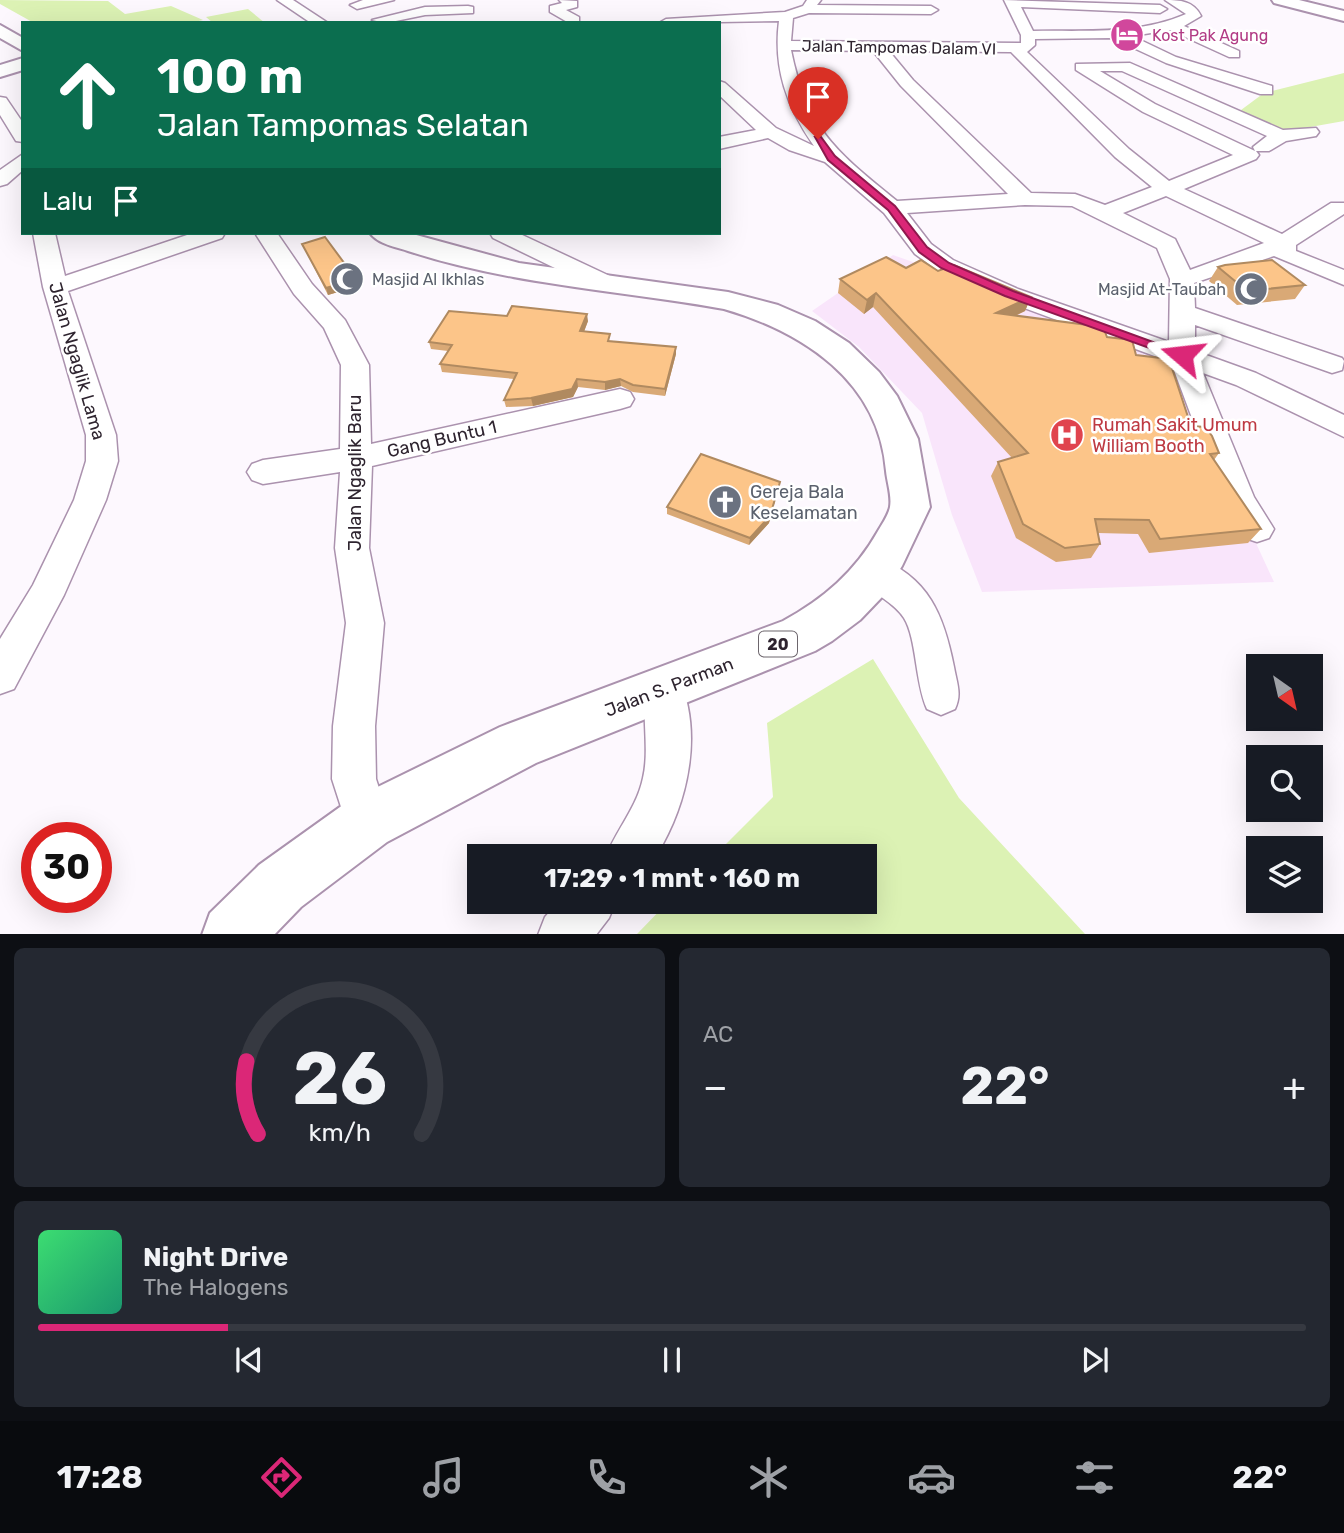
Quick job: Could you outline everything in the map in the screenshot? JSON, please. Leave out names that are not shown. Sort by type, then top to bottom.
[{"type":"main road","points":[[1280,0],[1344,16]]},
{"type":"main road","points":[[0,30],[21,45]]},
{"type":"main road","name":"Jalan S. Parman","points":[[232,934],[281,886],[367,822],[518,745],[799,636],[820,625],[860,595],[886,557],[911,506],[900,435],[886,404],[844,354],[820,336],[785,317],[742,303],[563,279],[470,258],[391,235]]},
{"type":"street","points":[[284,0],[318,21]]},
{"type":"street","points":[[357,2],[387,0]]},
{"type":"street","points":[[566,0],[572,4],[556,10],[573,20]]},
{"type":"street","points":[[1171,25],[1194,16],[1172,0]]},
{"type":"street","points":[[1186,8],[1094,9],[1012,1],[1022,42],[1122,153],[1167,189],[1283,243],[1286,247],[1284,254],[1344,278]]},
{"type":"street","points":[[357,2],[382,21],[425,11],[468,10]]},
{"type":"street","points":[[693,21],[725,14],[786,16],[811,5],[927,5],[939,28],[934,36],[942,47]]},
{"type":"street","points":[[678,8],[706,20]]},
{"type":"street","points":[[786,16],[783,45],[790,86],[796,102],[832,158],[892,208],[923,249],[945,265],[1009,294],[1246,379],[1344,427]]},
{"type":"street","points":[[565,21],[579,21]]},
{"type":"street","points":[[1171,25],[1234,54]]},
{"type":"street","name":"Jalan Tampomas Dalam VI","points":[[783,45],[942,47],[1022,42],[1171,25]]},
{"type":"street","points":[[1111,32],[1146,49],[1272,86],[1191,52],[1189,50],[1192,48],[1187,45],[1151,28]]},
{"type":"street","points":[[1111,52],[1187,45]]},
{"type":"street","points":[[877,46],[906,83],[1025,199]]},
{"type":"street","points":[[0,80],[13,66]]},
{"type":"street","points":[[1249,155],[1149,108],[1082,67],[1124,66],[1281,136]]},
{"type":"street","points":[[721,88],[768,133],[786,144],[832,158]]},
{"type":"street","points":[[0,102],[21,134]]},
{"type":"street","points":[[1105,212],[1249,155],[1281,136],[1310,132]]},
{"type":"street","points":[[721,143],[768,133]]},
{"type":"street","points":[[0,180],[21,162]]},
{"type":"street","points":[[892,208],[1025,199],[1075,200],[1105,212],[1167,244],[1182,279],[1182,355],[1239,500],[1258,531]]},
{"type":"street","points":[[1182,279],[1283,243],[1309,230],[1339,208]]},
{"type":"street","name":"Jalan Ngaglik Lama","points":[[0,676],[46,595],[90,500],[103,461],[101,435],[55,287],[44,235]]},
{"type":"street","points":[[55,287],[208,235]]},
{"type":"street","name":"Jalan Ngaglik Baru","points":[[267,235],[303,289],[336,326],[355,365],[357,458],[352,548],[365,624],[354,726],[354,779],[367,822]]},
{"type":"street","points":[[505,235],[605,283]]},
{"type":"street","points":[[1180,311],[1332,363]]},
{"type":"street","name":"Gang Buntu 1","points":[[263,472],[357,458],[620,399]]},
{"type":"street","points":[[875,572],[918,607],[927,628],[932,671],[940,696]]},
{"type":"street","points":[[637,844],[663,794],[671,736],[664,689]]},
{"type":"street","points":[[563,934],[581,914]]},
{"type":"shaded area","name":"Rumah Sakit Umum William Booth","points":[[893,255],[1167,351],[1274,582],[982,592],[952,515],[922,413],[859,347],[812,311]]},
{"type":"green space","points":[[0,0],[108,1],[125,14],[171,6],[203,20],[30,21],[0,4]]},
{"type":"green space","points":[[248,9],[263,21],[211,21],[206,17]]},
{"type":"green space","points":[[1344,73],[1344,121],[1282,132],[1252,119],[1241,110],[1264,93]]},
{"type":"green space","points":[[873,659],[959,798],[1085,934],[637,934],[656,914],[877,914],[877,844],[726,844],[773,797],[767,723]]},
{"type":"building","points":[[325,237],[356,279],[326,288],[302,244]]},
{"type":"building","name":"Rumah Sakit Umum William Booth","points":[[886,257],[906,268],[921,260],[938,271],[954,265],[1031,297],[996,313],[1103,327],[1107,337],[1132,340],[1136,355],[1169,359],[1191,426],[1205,427],[1212,436],[1219,453],[1210,454],[1261,529],[1160,539],[1149,520],[1095,519],[1100,544],[1065,548],[1023,524],[998,462],[1028,453],[876,293],[867,300],[840,279]]},
{"type":"building","points":[[1272,260],[1305,285],[1247,291],[1218,267],[1225,265]]},
{"type":"building","points":[[512,306],[587,314],[580,331],[610,334],[608,341],[676,347],[665,389],[633,385],[620,379],[605,382],[577,379],[572,389],[531,398],[504,400],[517,373],[440,364],[452,345],[429,342],[449,311],[507,316]]},
{"type":"building","name":"Gereja Bala Keselamatan","points":[[701,454],[780,482],[770,516],[750,538],[667,507]]},
{"type":"place","name":"Kost Pak Agung","points":[[1127,35]]},
{"type":"place","name":"Masjid Al Ikhlas","points":[[347,279]]},
{"type":"place","name":"Masjid At-Taubah","points":[[1251,289]]},
{"type":"place","name":"Rumah Sakit Umum William Booth","points":[[1067,435]]},
{"type":"place","name":"Gereja Bala Keselamatan","points":[[725,502]]},
{"type":"route","points":[[818,139],[832,158],[892,208],[923,249],[945,265],[1009,294],[1182,355]]}]
